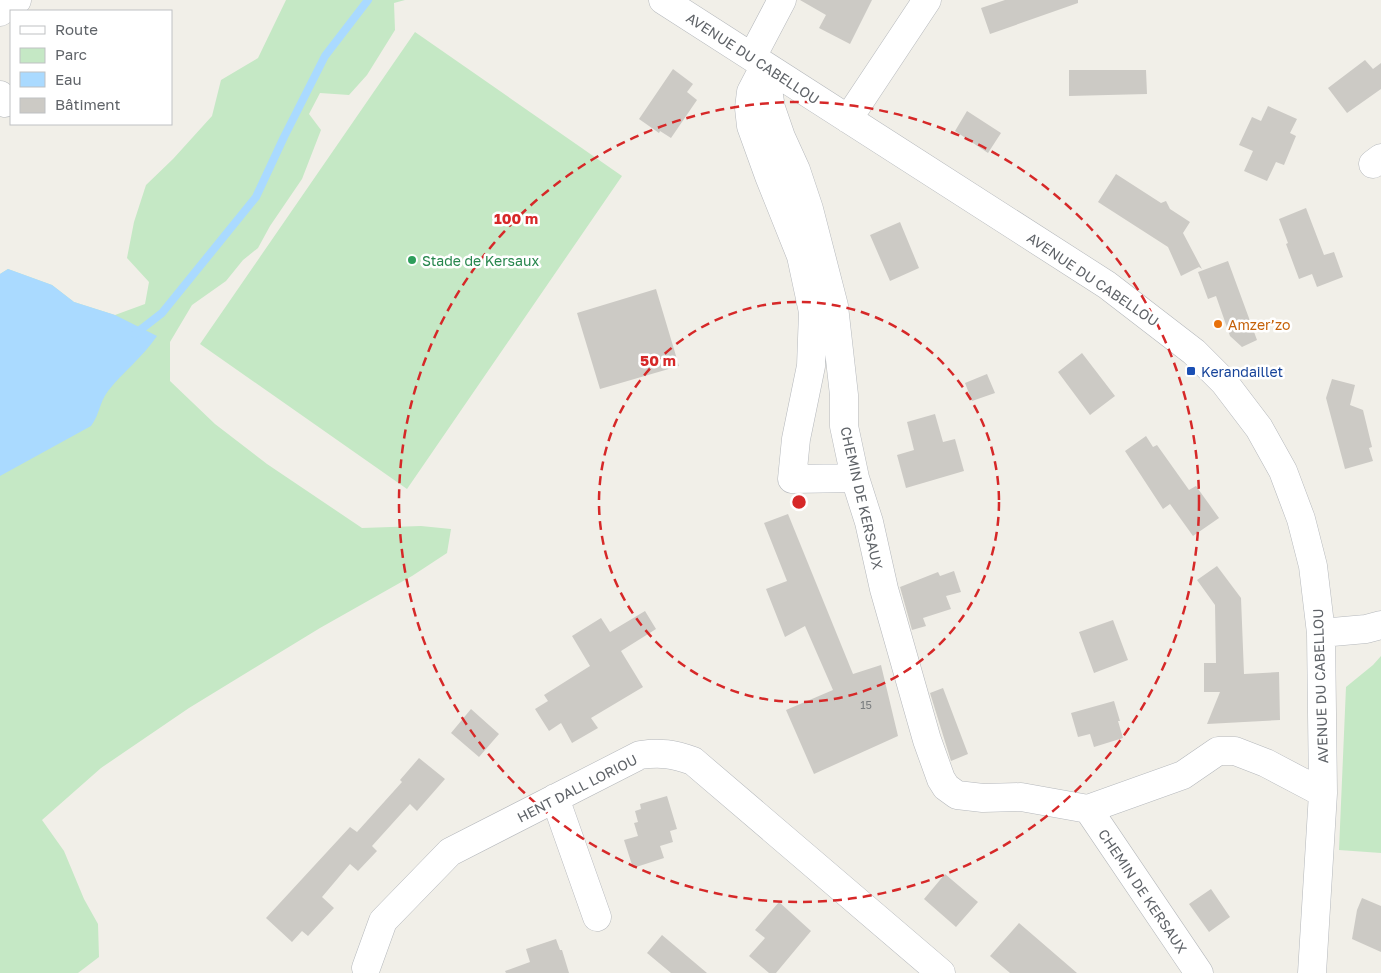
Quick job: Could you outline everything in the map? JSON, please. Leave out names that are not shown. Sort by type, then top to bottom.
[{"type":"street","points":[[0,12],[17,0]]},
{"type":"street","name":"AVENUE DU CABELLOU","points":[[664,0],[1107,285],[1194,352],[1224,382],[1259,428],[1286,479],[1299,512],[1309,550],[1321,633],[1323,793],[1312,973]]},
{"type":"street","points":[[782,0],[758,61],[748,108],[751,126],[801,256],[813,312],[811,366],[796,439],[792,479],[855,478]]},
{"type":"street","points":[[848,119],[927,0]]},
{"type":"street","name":"CHEMIN DE KERSAUX","points":[[758,61],[771,108],[802,186],[834,306],[844,395],[844,426],[855,478],[927,740],[941,779],[946,787],[957,795],[983,798],[1021,797],[1088,809],[1184,775],[1218,751],[1235,752],[1266,763],[1323,793]]},
{"type":"street","points":[[1321,633],[1366,629],[1381,625]]},
{"type":"street","name":"HENT DALL LORIOU","points":[[366,968],[383,921],[450,852],[640,756],[656,753],[674,754],[693,761],[941,973]]},
{"type":"street","points":[[556,798],[597,917]]},
{"type":"street","name":"CHEMIN DE KERSAUX","points":[[1088,809],[1199,973]]},
{"type":"green space","points":[[286,0],[405,0],[394,3],[395,30],[367,75],[349,95],[320,93],[309,114],[321,130],[302,179],[270,226],[258,248],[243,260],[226,281],[192,305],[170,342],[170,381],[215,424],[267,464],[362,528],[421,526],[451,529],[447,553],[412,576],[320,628],[189,708],[101,768],[42,820],[64,851],[84,899],[98,924],[99,957],[78,973],[0,973],[0,274],[8,269],[52,285],[74,302],[115,315],[145,304],[149,282],[127,258],[134,222],[146,185],[173,159],[212,116],[221,80],[258,58]]},
{"type":"green space","name":"Stade de Kersaux","points":[[415,32],[622,176],[407,489],[200,344]]},
{"type":"green space","points":[[1381,656],[1381,853],[1339,850],[1346,687]]},
{"type":"water","points":[[8,269],[52,285],[74,302],[115,315],[157,336],[146,351],[108,391],[91,426],[0,476],[0,274]]},
{"type":"building","points":[[800,0],[872,0],[850,44],[819,28],[826,15]]},
{"type":"building","points":[[1005,0],[1078,0],[1078,3],[990,34],[981,8]]},
{"type":"building","points":[[1365,60],[1373,69],[1381,63],[1381,89],[1347,113],[1328,88]]},
{"type":"building","points":[[673,69],[693,84],[687,92],[697,100],[671,138],[660,131],[659,133],[639,119]]},
{"type":"building","points":[[1069,70],[1146,70],[1147,94],[1069,96]]},
{"type":"building","points":[[1268,106],[1297,119],[1290,133],[1296,136],[1284,165],[1276,162],[1267,181],[1244,171],[1253,151],[1239,145],[1252,117],[1261,121]]},
{"type":"building","points":[[967,111],[1001,133],[988,153],[955,131]]},
{"type":"building","points":[[1116,174],[1161,203],[1166,201],[1170,209],[1190,222],[1183,233],[1202,269],[1199,267],[1181,276],[1168,247],[1098,202]]},
{"type":"building","points":[[1306,208],[1324,255],[1334,252],[1343,277],[1317,287],[1312,274],[1299,279],[1279,219]]},
{"type":"building","points":[[900,222],[919,268],[890,281],[870,235]]},
{"type":"building","points":[[1228,261],[1257,340],[1242,347],[1230,336],[1216,296],[1208,299],[1198,272]]},
{"type":"building","points":[[656,289],[679,366],[600,389],[577,313]]},
{"type":"building","points":[[1082,353],[1115,396],[1090,415],[1058,372]]},
{"type":"building","points":[[987,374],[995,393],[972,401],[965,383]]},
{"type":"building","points":[[1332,379],[1355,385],[1350,405],[1363,410],[1372,447],[1369,448],[1373,461],[1345,469],[1326,398]]},
{"type":"building","points":[[935,414],[943,442],[955,439],[964,471],[906,488],[897,455],[914,450],[907,422]]},
{"type":"building","points":[[1146,436],[1153,447],[1157,445],[1189,490],[1196,486],[1219,518],[1193,536],[1170,504],[1163,509],[1125,451]]},
{"type":"building","points":[[788,514],[853,674],[881,665],[898,736],[814,774],[786,710],[833,690],[805,626],[785,637],[766,589],[787,581],[764,523]]},
{"type":"building","points":[[1217,566],[1241,598],[1244,674],[1279,672],[1280,720],[1207,724],[1220,692],[1204,692],[1204,663],[1216,663],[1215,605],[1197,580]]},
{"type":"building","points":[[954,571],[961,592],[946,596],[951,609],[923,618],[926,626],[912,630],[900,587],[938,572],[940,576]]},
{"type":"building","points":[[645,611],[656,629],[621,651],[643,687],[591,718],[598,728],[572,743],[561,723],[549,731],[535,709],[548,701],[544,695],[590,666],[572,636],[601,618],[610,632]]},
{"type":"building","points":[[1113,620],[1128,660],[1094,673],[1079,632]]},
{"type":"building","points":[[943,688],[968,754],[951,761],[930,693]]},
{"type":"building","points":[[1114,701],[1123,738],[1094,747],[1090,734],[1078,737],[1071,713]]},
{"type":"building","points":[[471,709],[499,734],[479,757],[451,733]]},
{"type":"building","points":[[419,758],[445,779],[417,811],[410,804],[372,846],[377,851],[358,871],[350,864],[322,897],[334,908],[308,936],[302,931],[292,942],[266,918],[350,827],[357,832],[402,782],[400,780]]},
{"type":"building","points":[[667,796],[677,829],[670,831],[673,842],[660,846],[664,858],[633,868],[624,840],[638,836],[634,823],[638,822],[635,811],[641,809],[640,804]]},
{"type":"building","points":[[945,874],[978,902],[956,927],[924,899]]},
{"type":"building","points":[[1211,889],[1230,917],[1209,932],[1189,904]]},
{"type":"building","points":[[1362,898],[1381,906],[1381,952],[1352,939],[1357,910]]},
{"type":"building","points":[[779,902],[811,931],[776,973],[769,973],[749,956],[765,938],[755,930]]},
{"type":"building","points":[[1019,923],[1077,973],[1010,973],[990,956]]},
{"type":"building","points":[[662,935],[707,973],[671,973],[647,953]]},
{"type":"building","points":[[556,939],[560,950],[562,950],[569,973],[506,973],[505,971],[530,962],[526,949]]},
{"type":"waterway","points":[[135,334],[162,313],[256,197],[325,56],[368,0]]},
{"type":"place","name":"Stade de Kersaux","points":[[412,260]]},
{"type":"place","name":"Amzer’zo","points":[[1218,324]]},
{"type":"place","name":"Kerandaillet","points":[[1191,371]]}]
